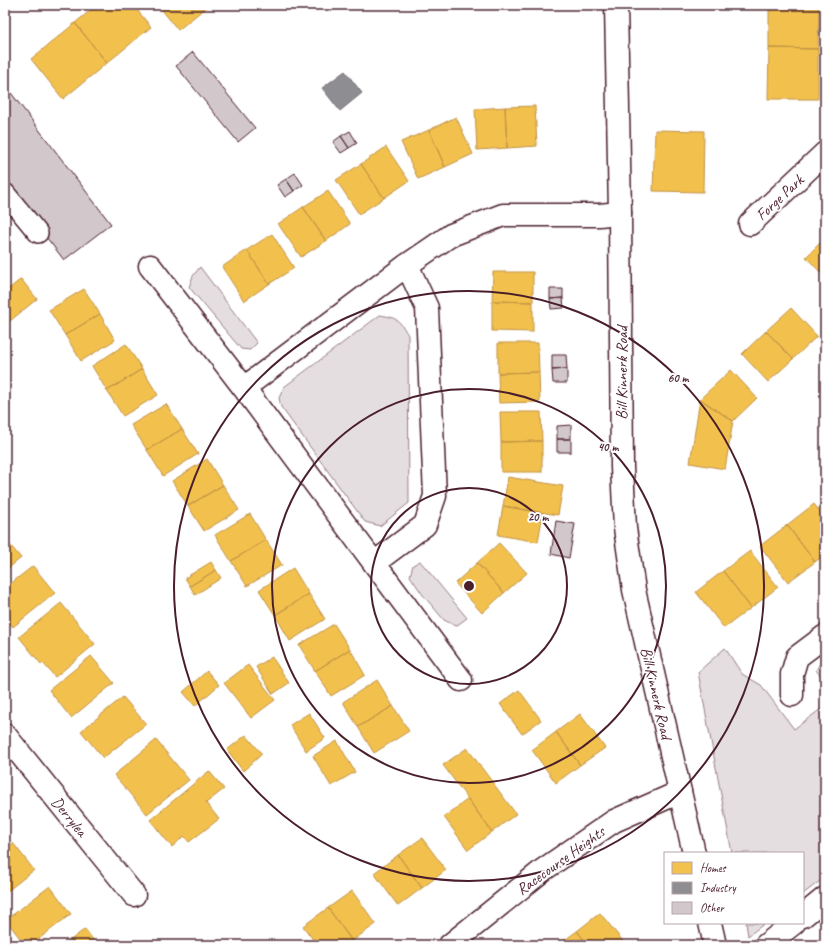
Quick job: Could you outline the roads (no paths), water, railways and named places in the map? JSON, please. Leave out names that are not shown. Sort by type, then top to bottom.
[{"type":"street","name":"Bill Kinnerk Road","points":[[616,5],[620,213],[622,468],[625,528],[634,590],[694,852]]},
{"type":"street","name":"Forge Park","points":[[750,224],[825,153]]},
{"type":"street","points":[[244,388],[407,265],[451,235],[503,215],[599,215],[620,213]]},
{"type":"street","points":[[374,563],[425,525],[435,496],[427,308],[407,265]]},
{"type":"street","points":[[150,266],[244,388],[461,680]]},
{"type":"street","points":[[792,695],[792,674],[797,658],[825,636]]},
{"type":"street","name":"Derrylea","points":[[5,736],[134,895]]},
{"type":"street","name":"Racecourse Heights","points":[[450,945],[543,870],[614,821],[680,792]]},
{"type":"street","points":[[804,915],[825,898]]},
{"type":"street","points":[[710,924],[715,945]]},
{"type":"street","points":[[766,945],[793,924]]},
{"type":"lane","points":[[5,193],[38,233]]}]
